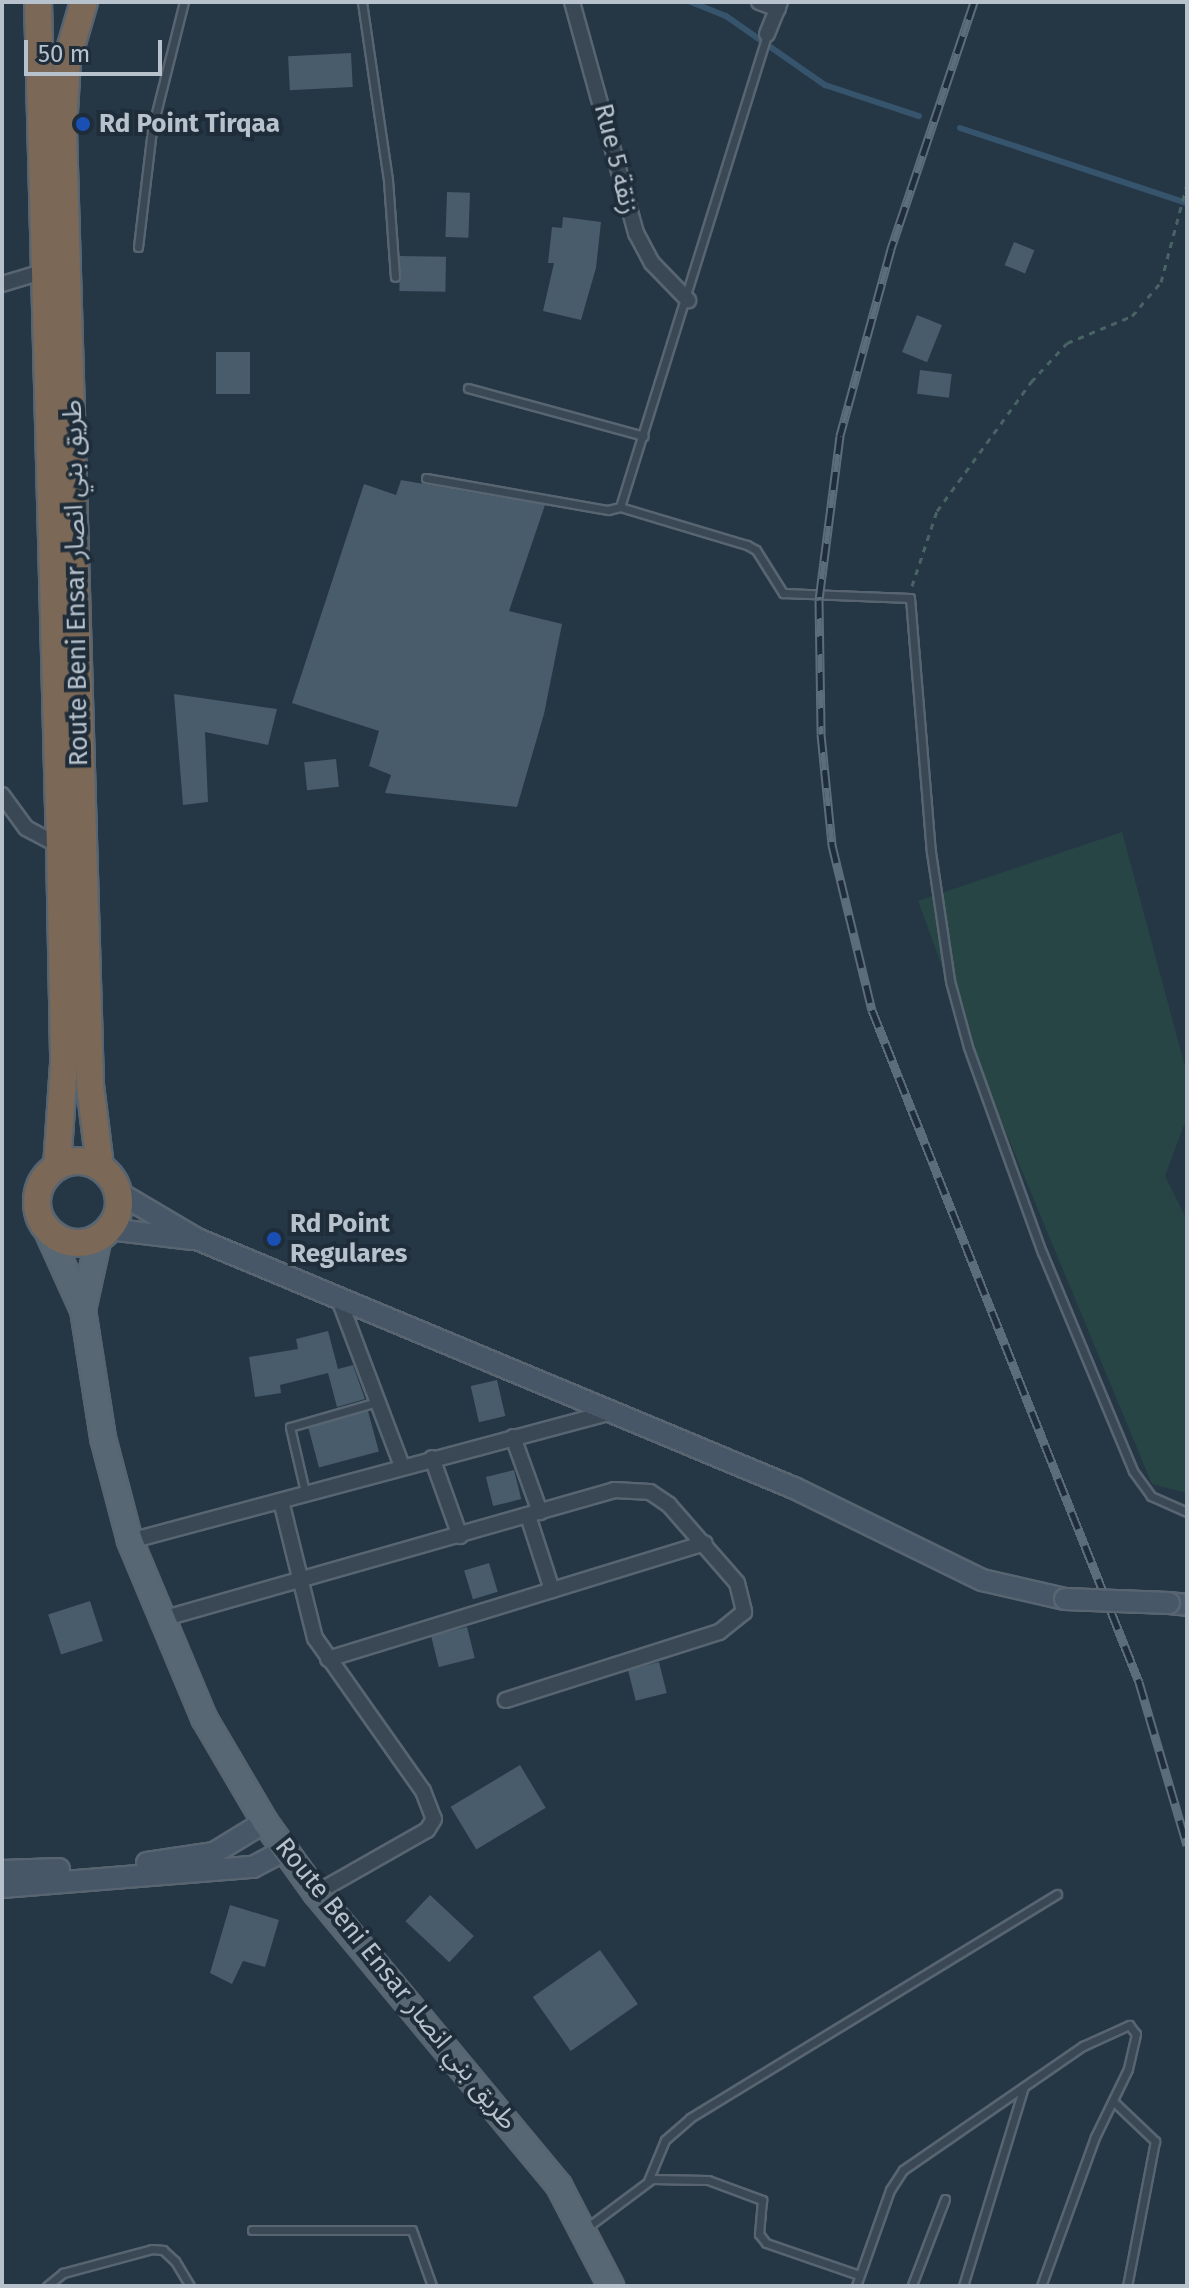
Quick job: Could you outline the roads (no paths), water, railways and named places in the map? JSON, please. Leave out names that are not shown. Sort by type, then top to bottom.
[{"type":"highway","name":"Route Beni Ensar طريق بني انصار","points":[[38,2],[42,272],[64,1064],[57,1167]]},
{"type":"highway","name":"Route Beni Ensar طريق بني انصار","points":[[84,2],[67,60],[63,130],[90,1085],[100,1167]]},
{"type":"highway","points":[[86,1161],[100,1167],[119,1193],[120,1206],[104,1233],[70,1242],[45,1226],[37,1200],[47,1175],[57,1167],[86,1161]]},
{"type":"main road","points":[[119,1193],[197,1239],[340,1302],[794,1488],[982,1580],[1065,1599],[1178,1604]]},
{"type":"main road","name":"Route Beni Ensar طريق بني انصار","points":[[45,1226],[83,1310],[103,1438],[130,1541],[204,1718],[265,1822],[316,1893],[504,2114],[559,2186],[611,2286]]},
{"type":"main road","name":"Route Beni Ensar طريق بني انصار","points":[[83,1310],[104,1233]]},
{"type":"main road","points":[[104,1233],[197,1239]]},
{"type":"main road","points":[[2,1887],[218,1861],[265,1822]]},
{"type":"main road","points":[[2,1871],[218,1861],[253,1867],[285,1850]]},
{"type":"street","name":"Rue 5 زنقة","points":[[572,2],[636,233],[652,263],[688,300]]},
{"type":"street","points":[[759,2],[779,5],[767,34]]},
{"type":"street","points":[[2,284],[42,272]]},
{"type":"street","points":[[2,795],[7,815],[33,833],[60,846]]},
{"type":"street","points":[[340,1302],[402,1466]]},
{"type":"street","points":[[130,1541],[609,1413]]},
{"type":"street","points":[[513,1437],[552,1590]]},
{"type":"street","points":[[432,1458],[460,1536]]},
{"type":"street","points":[[162,1619],[301,1583],[614,1490],[650,1492],[705,1543],[745,1602],[736,1623],[506,1700]]},
{"type":"street","points":[[281,1501],[315,1638],[423,1791],[434,1819],[427,1830],[316,1893]]},
{"type":"street","points":[[328,1659],[705,1543]]},
{"type":"lane","points":[[138,247],[152,129],[184,2]]},
{"type":"lane","points":[[362,2],[388,180],[395,277]]},
{"type":"lane","points":[[620,507],[688,300],[767,34]]},
{"type":"lane","points":[[468,388],[644,436]]},
{"type":"lane","points":[[426,478],[608,510],[620,507],[747,545],[756,550],[783,593],[910,598],[931,852],[950,981],[968,1047],[1042,1252],[1133,1471],[1151,1496],[1187,1512]]},
{"type":"lane","points":[[306,1496],[290,1427],[377,1402]]},
{"type":"lane","points":[[584,2230],[648,2181],[665,2140],[690,2118],[1057,1894]]},
{"type":"lane","points":[[856,2286],[890,2190],[903,2170],[1083,2046],[1129,2025],[1135,2044],[1114,2102],[1095,2137],[1041,2286]]},
{"type":"lane","points":[[963,2286],[1024,2087]]},
{"type":"lane","points":[[1114,2102],[1155,2141],[1127,2286]]},
{"type":"lane","points":[[648,2181],[708,2180],[754,2194],[764,2208],[759,2234],[766,2243],[859,2275]]},
{"type":"lane","points":[[911,2286],[945,2199]]},
{"type":"lane","points":[[252,2230],[412,2230],[432,2286]]},
{"type":"lane","points":[[47,2286],[63,2273],[152,2249],[163,2250],[175,2261],[190,2286]]},
{"type":"waterway","points":[[691,2],[726,16],[825,85],[919,116]]},
{"type":"waterway","points":[[960,128],[1187,203]]},
{"type":"railway","points":[[974,2],[891,249],[840,436],[819,600],[821,734],[832,845],[872,1010],[1139,1682],[1187,1845]]},
{"type":"place","name":"Rd Point Tirqaa","points":[[83,124]]},
{"type":"place","name":"Rd Point Regulares","points":[[274,1239]]}]
